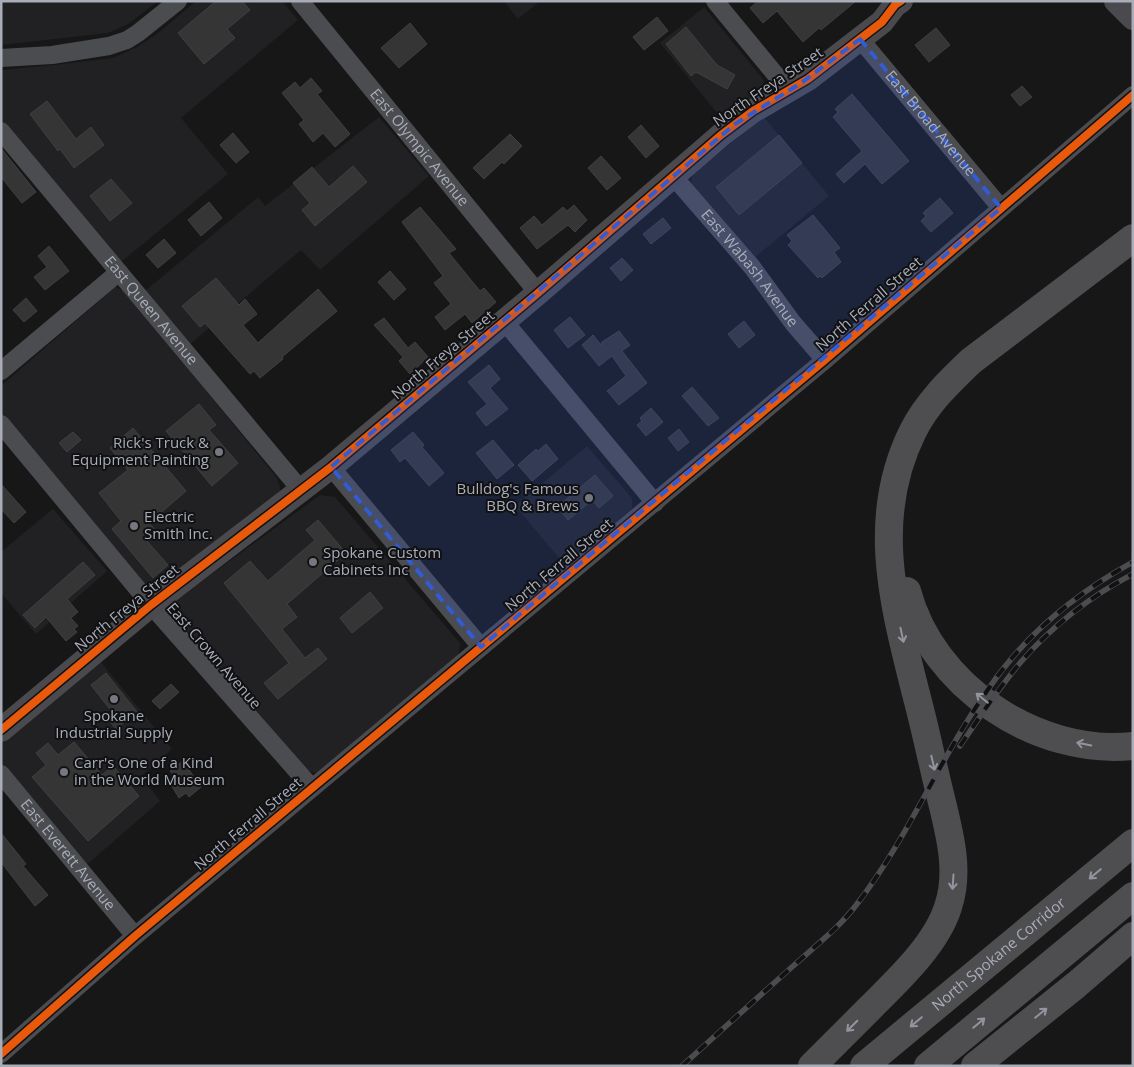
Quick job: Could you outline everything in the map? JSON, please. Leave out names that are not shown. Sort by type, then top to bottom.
[{"type":"highway","points":[[812,1066],[910,967],[943,921],[952,889],[953,870],[949,833],[896,608],[888,557],[890,507],[906,446],[925,411],[947,384],[971,362],[1133,238]]},
{"type":"highway","points":[[1133,253],[982,368],[940,410],[922,438],[910,468],[903,505],[900,551],[911,608],[922,630],[948,670],[998,711],[1018,723],[1056,739],[1092,746],[1133,746]]},
{"type":"highway","name":"North Spokane Corridor","points":[[864,1066],[1133,843]]},
{"type":"highway","points":[[928,1066],[1133,896]]},
{"type":"highway","points":[[975,1066],[1076,985],[1133,936]]},
{"type":"street","points":[[1,58],[52,55],[109,46],[138,33],[178,1]]},
{"type":"street","name":"East Olympic Avenue","points":[[300,1],[538,293]]},
{"type":"street","points":[[715,1],[789,91]]},
{"type":"street","name":"North Freya Street","points":[[1,730],[151,605],[331,467],[735,124],[758,108],[789,91],[860,39],[882,22],[901,1]]},
{"type":"street","name":"North Freya Street","points":[[882,22],[901,14],[918,1]]},
{"type":"street","points":[[1116,1],[1133,18]]},
{"type":"street","name":"East Broad Avenue","points":[[860,39],[1001,208]]},
{"type":"street","name":"North Ferrall Street","points":[[1,1054],[135,936],[655,503],[1133,96]]},
{"type":"street","name":"East Queen Avenue","points":[[1,131],[301,490]]},
{"type":"street","name":"East Wabash Avenue","points":[[673,176],[752,267],[793,323],[824,360]]},
{"type":"street","points":[[1,371],[119,272]]},
{"type":"street","points":[[504,321],[655,503]]},
{"type":"street","name":"East Crown Avenue","points":[[1,424],[151,605],[312,788]]},
{"type":"street","points":[[331,467],[481,647]]},
{"type":"street","name":"East Everett Avenue","points":[[1,774],[135,936]]},
{"type":"highlighted area","points":[[860,39],[1001,208],[481,647],[331,467],[735,124],[801,83]]},
{"type":"shaded area","points":[[1,1],[158,1],[128,24],[108,33],[1,45]]},
{"type":"shaded area","points":[[196,1],[282,1],[298,20],[181,118],[228,174],[121,262],[1,119],[1,70],[113,58],[137,47],[157,34]]},
{"type":"shaded area","points":[[504,1],[540,1],[518,19]]},
{"type":"shaded area","points":[[704,7],[763,79],[766,89],[760,100],[726,124],[660,43]]},
{"type":"shaded area","points":[[379,117],[429,176],[320,270],[301,250],[189,345],[145,291],[258,197],[265,206]]},
{"type":"shaded area","points":[[764,117],[829,196],[753,259],[691,187],[692,174]]},
{"type":"shaded area","points":[[115,287],[124,291],[134,302],[277,478],[280,487],[280,495],[159,588],[142,584],[1,415],[1,386]]},
{"type":"shaded area","points":[[587,446],[632,498],[632,512],[566,566],[515,506]]},
{"type":"shaded area","points":[[320,495],[335,497],[460,643],[458,663],[318,774],[303,769],[170,614],[175,601]]},
{"type":"shaded area","points":[[53,509],[107,571],[36,634],[1,593],[1,552]]},
{"type":"shaded area","points":[[100,661],[172,749],[141,776],[160,801],[84,867],[1,765],[1,743]]},
{"type":"building","points":[[216,1],[242,1],[250,10],[227,29],[235,38],[204,64],[178,33]]},
{"type":"building","points":[[758,1],[856,1],[821,30],[819,28],[803,42],[777,11],[763,23],[750,8]]},
{"type":"building","points":[[657,17],[668,31],[644,50],[633,37]]},
{"type":"building","points":[[410,23],[427,44],[399,68],[381,48]]},
{"type":"building","points":[[686,27],[717,65],[735,75],[727,89],[696,72],[691,76],[666,44]]},
{"type":"building","points":[[936,28],[950,45],[929,62],[915,45]]},
{"type":"building","points":[[311,78],[322,91],[317,94],[350,134],[335,147],[323,133],[313,142],[299,124],[304,120],[282,93],[295,82],[300,88]]},
{"type":"building","points":[[1022,86],[1032,97],[1020,106],[1011,95]]},
{"type":"building","points":[[852,94],[909,161],[882,184],[865,164],[844,183],[836,174],[862,151],[833,117],[838,112],[835,109]]},
{"type":"building","points":[[47,101],[76,139],[91,127],[104,145],[74,168],[60,149],[58,151],[30,114]]},
{"type":"building","points":[[641,125],[659,146],[646,158],[628,137]]},
{"type":"building","points":[[233,133],[249,152],[236,163],[220,145]]},
{"type":"building","points":[[510,134],[522,146],[504,164],[502,162],[484,179],[473,168]]},
{"type":"building","points":[[779,135],[802,163],[739,215],[716,187]]},
{"type":"building","points":[[1,148],[36,192],[22,203],[1,177]]},
{"type":"building","points":[[601,156],[621,178],[607,190],[588,168]]},
{"type":"building","points":[[353,166],[367,182],[315,226],[302,210],[310,203],[293,183],[312,167],[329,187]]},
{"type":"building","points":[[111,179],[132,203],[110,221],[90,196]]},
{"type":"building","points":[[940,198],[953,213],[931,232],[921,221],[926,216],[923,213]]},
{"type":"building","points":[[209,202],[222,218],[201,236],[188,220]]},
{"type":"building","points":[[574,205],[587,220],[575,232],[568,225],[537,249],[520,228],[534,216],[542,225],[563,207],[567,211]]},
{"type":"building","points":[[420,207],[456,249],[449,253],[480,291],[484,288],[496,302],[472,323],[465,314],[445,330],[435,317],[451,304],[434,283],[443,276],[402,222]]},
{"type":"building","points":[[813,215],[840,248],[834,252],[841,262],[822,278],[820,276],[818,278],[788,245],[792,241],[787,235]]},
{"type":"building","points":[[663,218],[671,228],[651,244],[643,234]]},
{"type":"building","points":[[164,239],[176,253],[158,268],[146,255]]},
{"type":"building","points":[[49,246],[69,271],[45,290],[34,277],[47,267],[38,256]]},
{"type":"building","points":[[622,258],[633,270],[621,281],[610,268]]},
{"type":"building","points":[[390,271],[406,289],[394,300],[378,282]]},
{"type":"building","points":[[216,278],[239,305],[245,299],[257,314],[243,325],[258,343],[318,289],[337,311],[260,378],[254,371],[250,374],[205,323],[200,327],[182,306]]},
{"type":"building","points":[[26,298],[37,311],[24,322],[13,310]]},
{"type":"building","points":[[570,317],[585,335],[568,348],[554,330]]},
{"type":"building","points":[[384,318],[408,348],[415,342],[428,357],[410,374],[399,361],[403,357],[374,325]]},
{"type":"building","points":[[744,321],[755,335],[739,348],[728,334]]},
{"type":"building","points":[[619,331],[630,345],[622,351],[647,383],[619,405],[607,391],[626,376],[612,356],[599,366],[582,345],[593,335],[601,345],[602,342]]},
{"type":"building","points":[[489,365],[500,379],[490,388],[508,409],[486,426],[476,413],[487,404],[468,382]]},
{"type":"building","points":[[692,387],[719,418],[708,426],[682,396]]},
{"type":"building","points":[[199,404],[216,425],[209,430],[238,463],[212,486],[166,431]]},
{"type":"building","points":[[651,408],[663,422],[646,436],[637,425],[642,421],[640,418]]},
{"type":"building","points":[[133,428],[186,491],[149,523],[157,532],[147,541],[168,565],[153,578],[112,529],[121,521],[99,493],[128,470],[110,448]]},
{"type":"building","points":[[679,429],[689,442],[678,451],[668,438]]},
{"type":"building","points":[[73,432],[81,440],[67,452],[59,443]]},
{"type":"building","points":[[413,432],[424,445],[422,447],[444,473],[429,486],[405,458],[400,462],[391,450]]},
{"type":"building","points":[[493,440],[514,465],[497,479],[476,453]]},
{"type":"building","points":[[546,444],[558,459],[532,481],[518,465],[536,449],[538,451]]},
{"type":"building","name":"Bulldog's Famous BBQ & Brews","points":[[595,475],[613,496],[599,508],[592,500],[568,520],[557,507]]},
{"type":"building","points":[[1,484],[26,512],[14,523],[1,509]]},
{"type":"building","points":[[318,520],[346,553],[287,604],[297,617],[282,629],[305,658],[318,648],[327,659],[278,699],[264,683],[289,663],[224,583],[250,561],[268,581],[315,540],[306,530]]},
{"type":"building","points":[[83,562],[95,575],[67,599],[78,612],[71,618],[78,626],[74,629],[77,632],[66,641],[46,617],[35,628],[23,615]]},
{"type":"building","points":[[370,592],[383,608],[352,633],[340,618]]},
{"type":"building","name":"Spokane Industrial Supply","points":[[106,673],[137,712],[116,729],[107,718],[113,713],[91,685]]},
{"type":"building","points":[[171,684],[179,692],[160,709],[152,701]]},
{"type":"building","points":[[74,742],[102,775],[113,766],[139,796],[88,841],[32,777],[46,765],[36,753],[48,743],[58,755]]},
{"type":"building","points":[[183,761],[201,787],[189,797],[186,793],[179,798],[170,783],[176,778],[170,771]]},
{"type":"building","points":[[1,833],[26,864],[23,866],[48,895],[35,906],[1,862]]},
{"type":"railway","points":[[682,1066],[826,937],[850,913],[893,852],[971,714],[1019,650],[1072,602],[1092,587],[1133,562]]},
{"type":"railway","points":[[960,746],[1012,673],[1045,637],[1087,602],[1133,574]]},
{"type":"cycle path","points":[[1,730],[151,605],[331,467],[538,293],[721,135],[753,111],[808,79],[882,22],[895,5],[901,1]]},
{"type":"cycle path","points":[[1,1054],[135,936],[825,360],[1133,95]]},
{"type":"place","name":"Rick's Truck & Equipment Painting","points":[[219,452]]},
{"type":"place","name":"Bulldog's Famous BBQ & Brews","points":[[589,498]]},
{"type":"place","name":"Electric Smith Inc.","points":[[134,526]]},
{"type":"place","name":"Spokane Custom Cabinets Inc","points":[[313,562]]},
{"type":"place","name":"Spokane Industrial Supply","points":[[114,699]]},
{"type":"place","name":"Carr's One of a Kind in the World Museum","points":[[64,772]]}]
